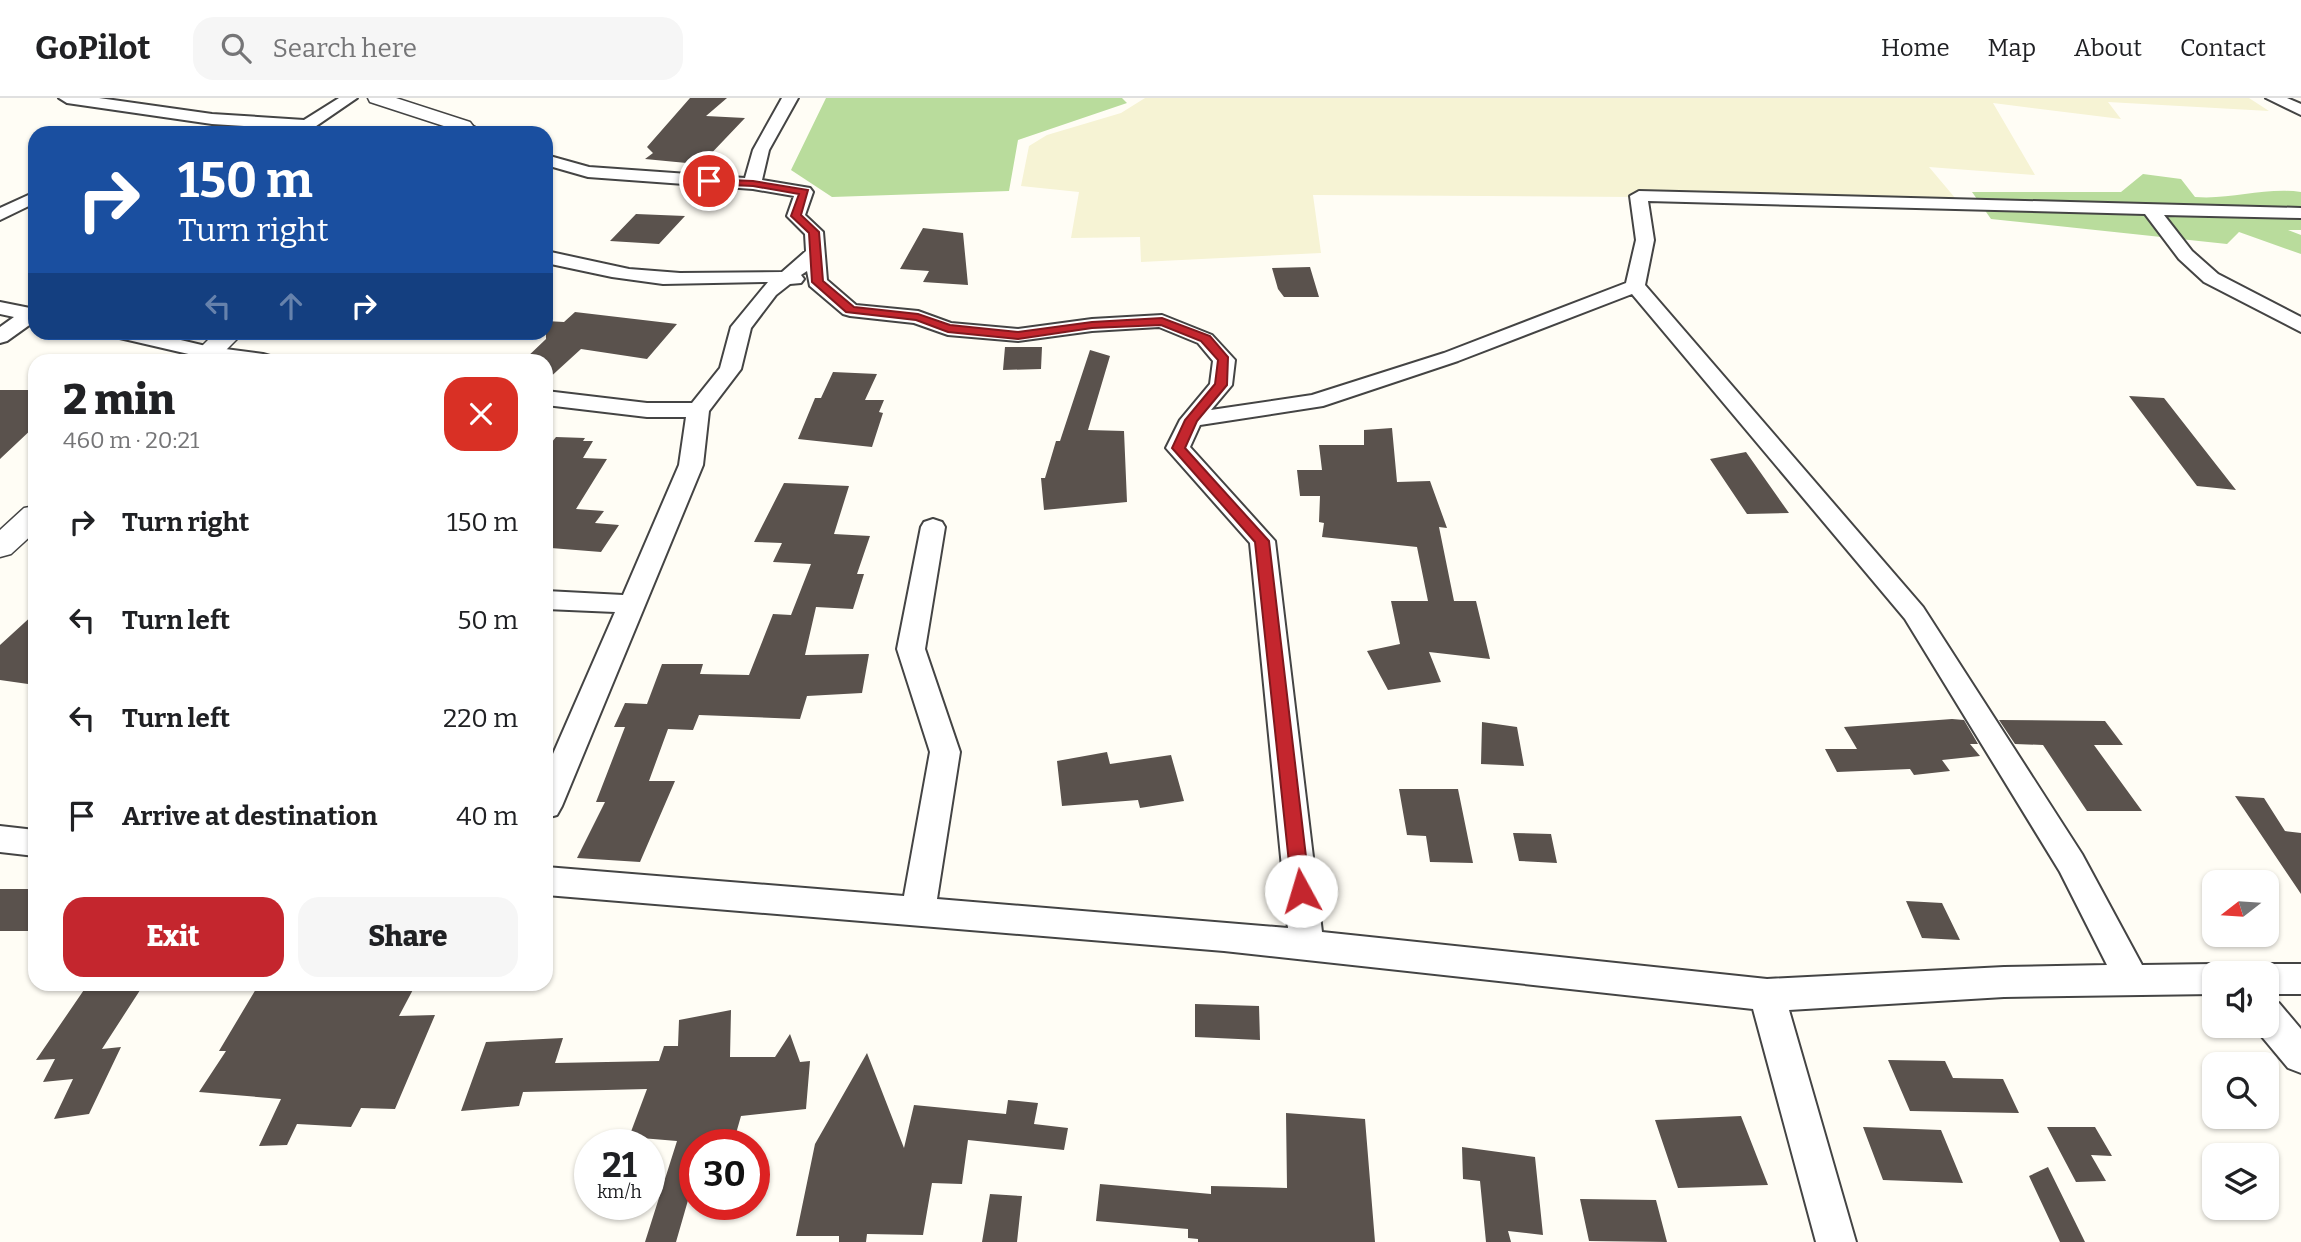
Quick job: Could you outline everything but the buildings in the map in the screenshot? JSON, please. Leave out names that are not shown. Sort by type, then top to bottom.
[{"type":"street","points":[[67,98],[274,126]]},
{"type":"street","points":[[306,126],[349,98]]},
{"type":"street","points":[[377,98],[452,126]]},
{"type":"street","points":[[753,184],[753,169],[768,134],[790,98]]},
{"type":"street","points":[[2274,98],[2301,110]]},
{"type":"street","points":[[553,162],[588,172],[753,184],[804,192],[796,216],[814,232],[817,282]]},
{"type":"street","points":[[0,192],[28,196]]},
{"type":"street","points":[[1634,286],[1645,240],[1639,196],[2301,213]]},
{"type":"street","points":[[0,215],[28,200]]},
{"type":"street","points":[[2150,209],[2191,260],[2212,279],[2283,313],[2301,326]]},
{"type":"street","points":[[553,790],[691,465],[698,410],[730,369],[741,327],[769,291],[816,252]]},
{"type":"street","points":[[553,259],[606,271],[679,279],[737,274],[817,282],[850,310],[918,317],[948,329],[1018,335],[1092,325],[1162,321],[1205,339],[1224,360],[1221,385],[1191,420],[1178,448],[1262,541],[1307,945]]},
{"type":"street","points":[[1191,420],[1315,401],[1451,357],[1634,286]]},
{"type":"street","points":[[1634,286],[1914,613],[2071,863],[2133,981]]},
{"type":"street","points":[[0,308],[28,313]]},
{"type":"street","points":[[0,337],[28,317]]},
{"type":"street","points":[[146,340],[195,354]]},
{"type":"street","points":[[208,354],[223,340]]},
{"type":"street","points":[[553,399],[647,410],[698,410]]},
{"type":"street","points":[[918,911],[944,752],[911,649],[933,527]]},
{"type":"street","points":[[553,600],[632,604]]},
{"type":"street","points":[[0,839],[28,842]]},
{"type":"street","points":[[553,882],[1307,945],[1767,995],[2004,982],[2202,979]]},
{"type":"street","points":[[2279,979],[2301,979]]},
{"type":"street","points":[[1767,995],[1836,1242]]},
{"type":"street","points":[[2279,1030],[2301,1056]]},
{"type":"shaded area","points":[[1145,98],[2249,98],[2269,111],[2108,102],[2121,119],[1993,103],[2035,175],[1929,167],[1956,199],[1313,195],[1321,253],[1141,262],[1140,237],[1071,238],[1079,192],[1021,186],[1029,146],[1047,135],[1121,113]]},
{"type":"green space","points":[[826,98],[1122,98],[1127,103],[1018,140],[1009,191],[832,197],[791,170]]},
{"type":"green space","points":[[2143,174],[2181,179],[2195,197],[2274,191],[2301,192],[2301,230],[2288,230],[2301,235],[2301,254],[2239,232],[2227,244],[1991,219],[1972,192],[2121,192]]},
{"type":"route","points":[[709,181],[804,192],[796,216],[814,232],[817,282],[850,310],[918,317],[948,329],[1018,335],[1092,325],[1162,321],[1205,339],[1224,360],[1221,385],[1191,420],[1178,448],[1262,541],[1301,891]]}]
